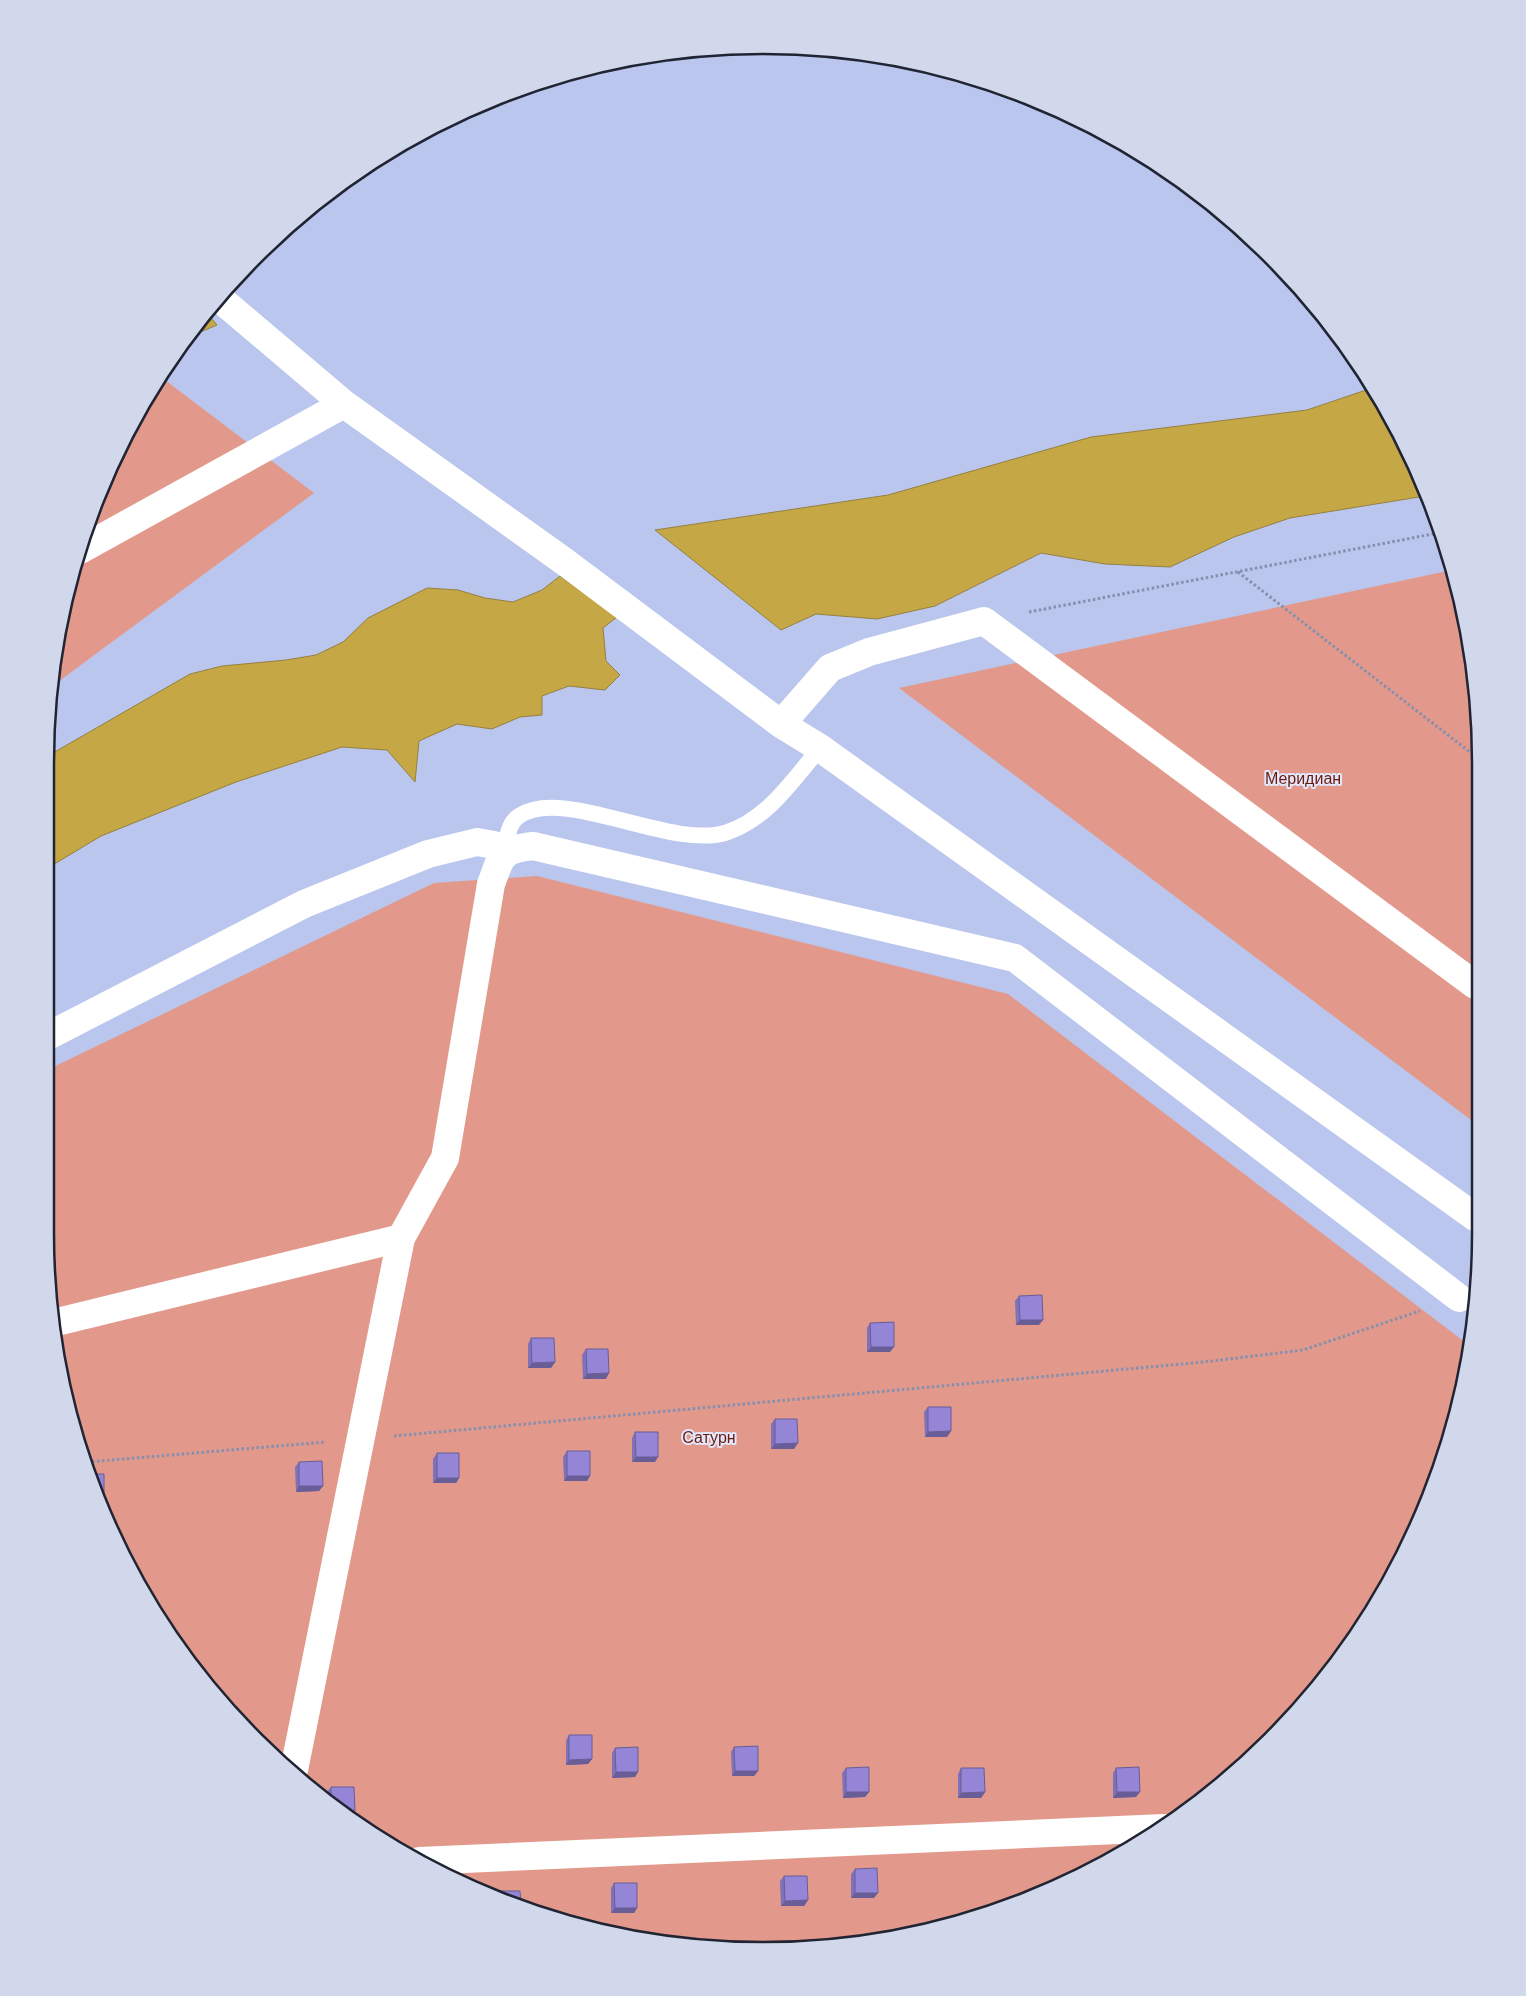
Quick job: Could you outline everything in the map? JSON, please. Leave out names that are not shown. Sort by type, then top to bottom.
[{"type":"street","points":[[224,302],[344,404],[565,562],[781,724],[820,748],[1472,1215]]},
{"type":"street","points":[[88,546],[344,404]]},
{"type":"street","points":[[781,724],[830,668],[870,652],[984,621],[1472,983]]},
{"type":"street","points":[[54,1034],[304,904],[428,854],[477,842],[494,845],[506,854]]},
{"type":"street","points":[[295,1766],[400,1238],[445,1158],[491,884],[500,859],[512,849],[533,846],[1014,958],[1459,1298]]},
{"type":"street","points":[[60,1321],[400,1238]]},
{"type":"street","points":[[433,1860],[1148,1829]]},
{"type":"lane","points":[[506,854],[506,836],[518,816],[539,809],[559,808],[672,832],[701,835],[724,833],[751,820],[771,806],[820,748]]},
{"type":"path","points":[[984,621],[1434,534]]},
{"type":"path","points":[[1238,572],[1472,754]]},
{"type":"path","points":[[91,1462],[361,1439],[1204,1362],[1303,1350],[1459,1298]]},
{"type":"green space","points":[[166,381],[314,493],[59,681],[67,625],[91,535],[127,449]]},
{"type":"green space","name":"Меридиан","points":[[1446,571],[1459,625],[1471,717],[1472,1121],[899,688]]},
{"type":"green space","name":"Сатурн","points":[[537,876],[1008,994],[1464,1341],[1459,1371],[1435,1461],[1399,1547],[1353,1627],[1326,1665],[1265,1735],[1195,1796],[1157,1823],[1077,1869],[1034,1888],[991,1905],[901,1929],[809,1941],[763,1942],[717,1941],[625,1929],[535,1905],[492,1888],[449,1869],[369,1823],[331,1796],[261,1735],[200,1665],[173,1627],[127,1547],[91,1461],[67,1371],[55,1279],[54,1067],[434,883]]},
{"type":"shaded area","points":[[211,318],[217,325],[199,333]]},
{"type":"shaded area","points":[[1366,390],[1399,449],[1420,497],[1290,518],[1234,537],[1170,567],[1105,564],[1041,553],[935,606],[877,619],[816,614],[781,630],[655,530],[888,495],[1091,437],[1307,410]]},
{"type":"shaded area","points":[[560,576],[617,617],[603,628],[606,661],[620,675],[605,690],[569,686],[542,696],[542,715],[520,717],[492,729],[457,724],[419,741],[415,782],[387,750],[342,747],[236,782],[101,836],[54,864],[54,752],[190,674],[222,666],[316,655],[343,642],[368,618],[427,588],[458,590],[485,598],[513,602],[542,590]]},
{"type":"building","points":[[1042,1295],[1043,1320],[1020,1320],[1019,1296]]},
{"type":"building","points":[[894,1322],[894,1347],[871,1347],[870,1323]]},
{"type":"building","points":[[531,1338],[554,1338],[555,1362],[532,1363]]},
{"type":"building","points":[[586,1349],[608,1349],[609,1373],[587,1374]]},
{"type":"building","points":[[928,1407],[951,1407],[951,1431],[928,1432]]},
{"type":"building","points":[[775,1419],[797,1419],[798,1443],[775,1444]]},
{"type":"building","points":[[635,1432],[658,1432],[658,1457],[636,1457]]},
{"type":"building","points":[[567,1451],[590,1451],[590,1476],[567,1476]]},
{"type":"building","points":[[437,1453],[459,1453],[459,1478],[437,1478]]},
{"type":"building","points":[[322,1461],[323,1486],[299,1486],[299,1462]]},
{"type":"building","points":[[96,1474],[104,1474],[104,1494]]},
{"type":"building","points":[[569,1735],[592,1735],[592,1759],[569,1760]]},
{"type":"building","points":[[758,1746],[758,1771],[735,1771],[734,1747]]},
{"type":"building","points":[[638,1747],[638,1772],[616,1772],[615,1748]]},
{"type":"building","points":[[869,1767],[869,1792],[846,1792],[846,1768]]},
{"type":"building","points":[[1139,1767],[1140,1792],[1117,1792],[1116,1768]]},
{"type":"building","points":[[961,1768],[984,1768],[985,1792],[961,1793]]},
{"type":"building","points":[[331,1787],[354,1787],[355,1811],[352,1811],[331,1796]]},
{"type":"building","points":[[877,1868],[878,1893],[855,1893],[855,1869]]},
{"type":"building","points":[[784,1876],[807,1876],[808,1900],[785,1901]]},
{"type":"building","points":[[614,1883],[637,1883],[637,1908],[615,1908]]},
{"type":"building","points":[[500,1891],[520,1891],[521,1899]]}]
